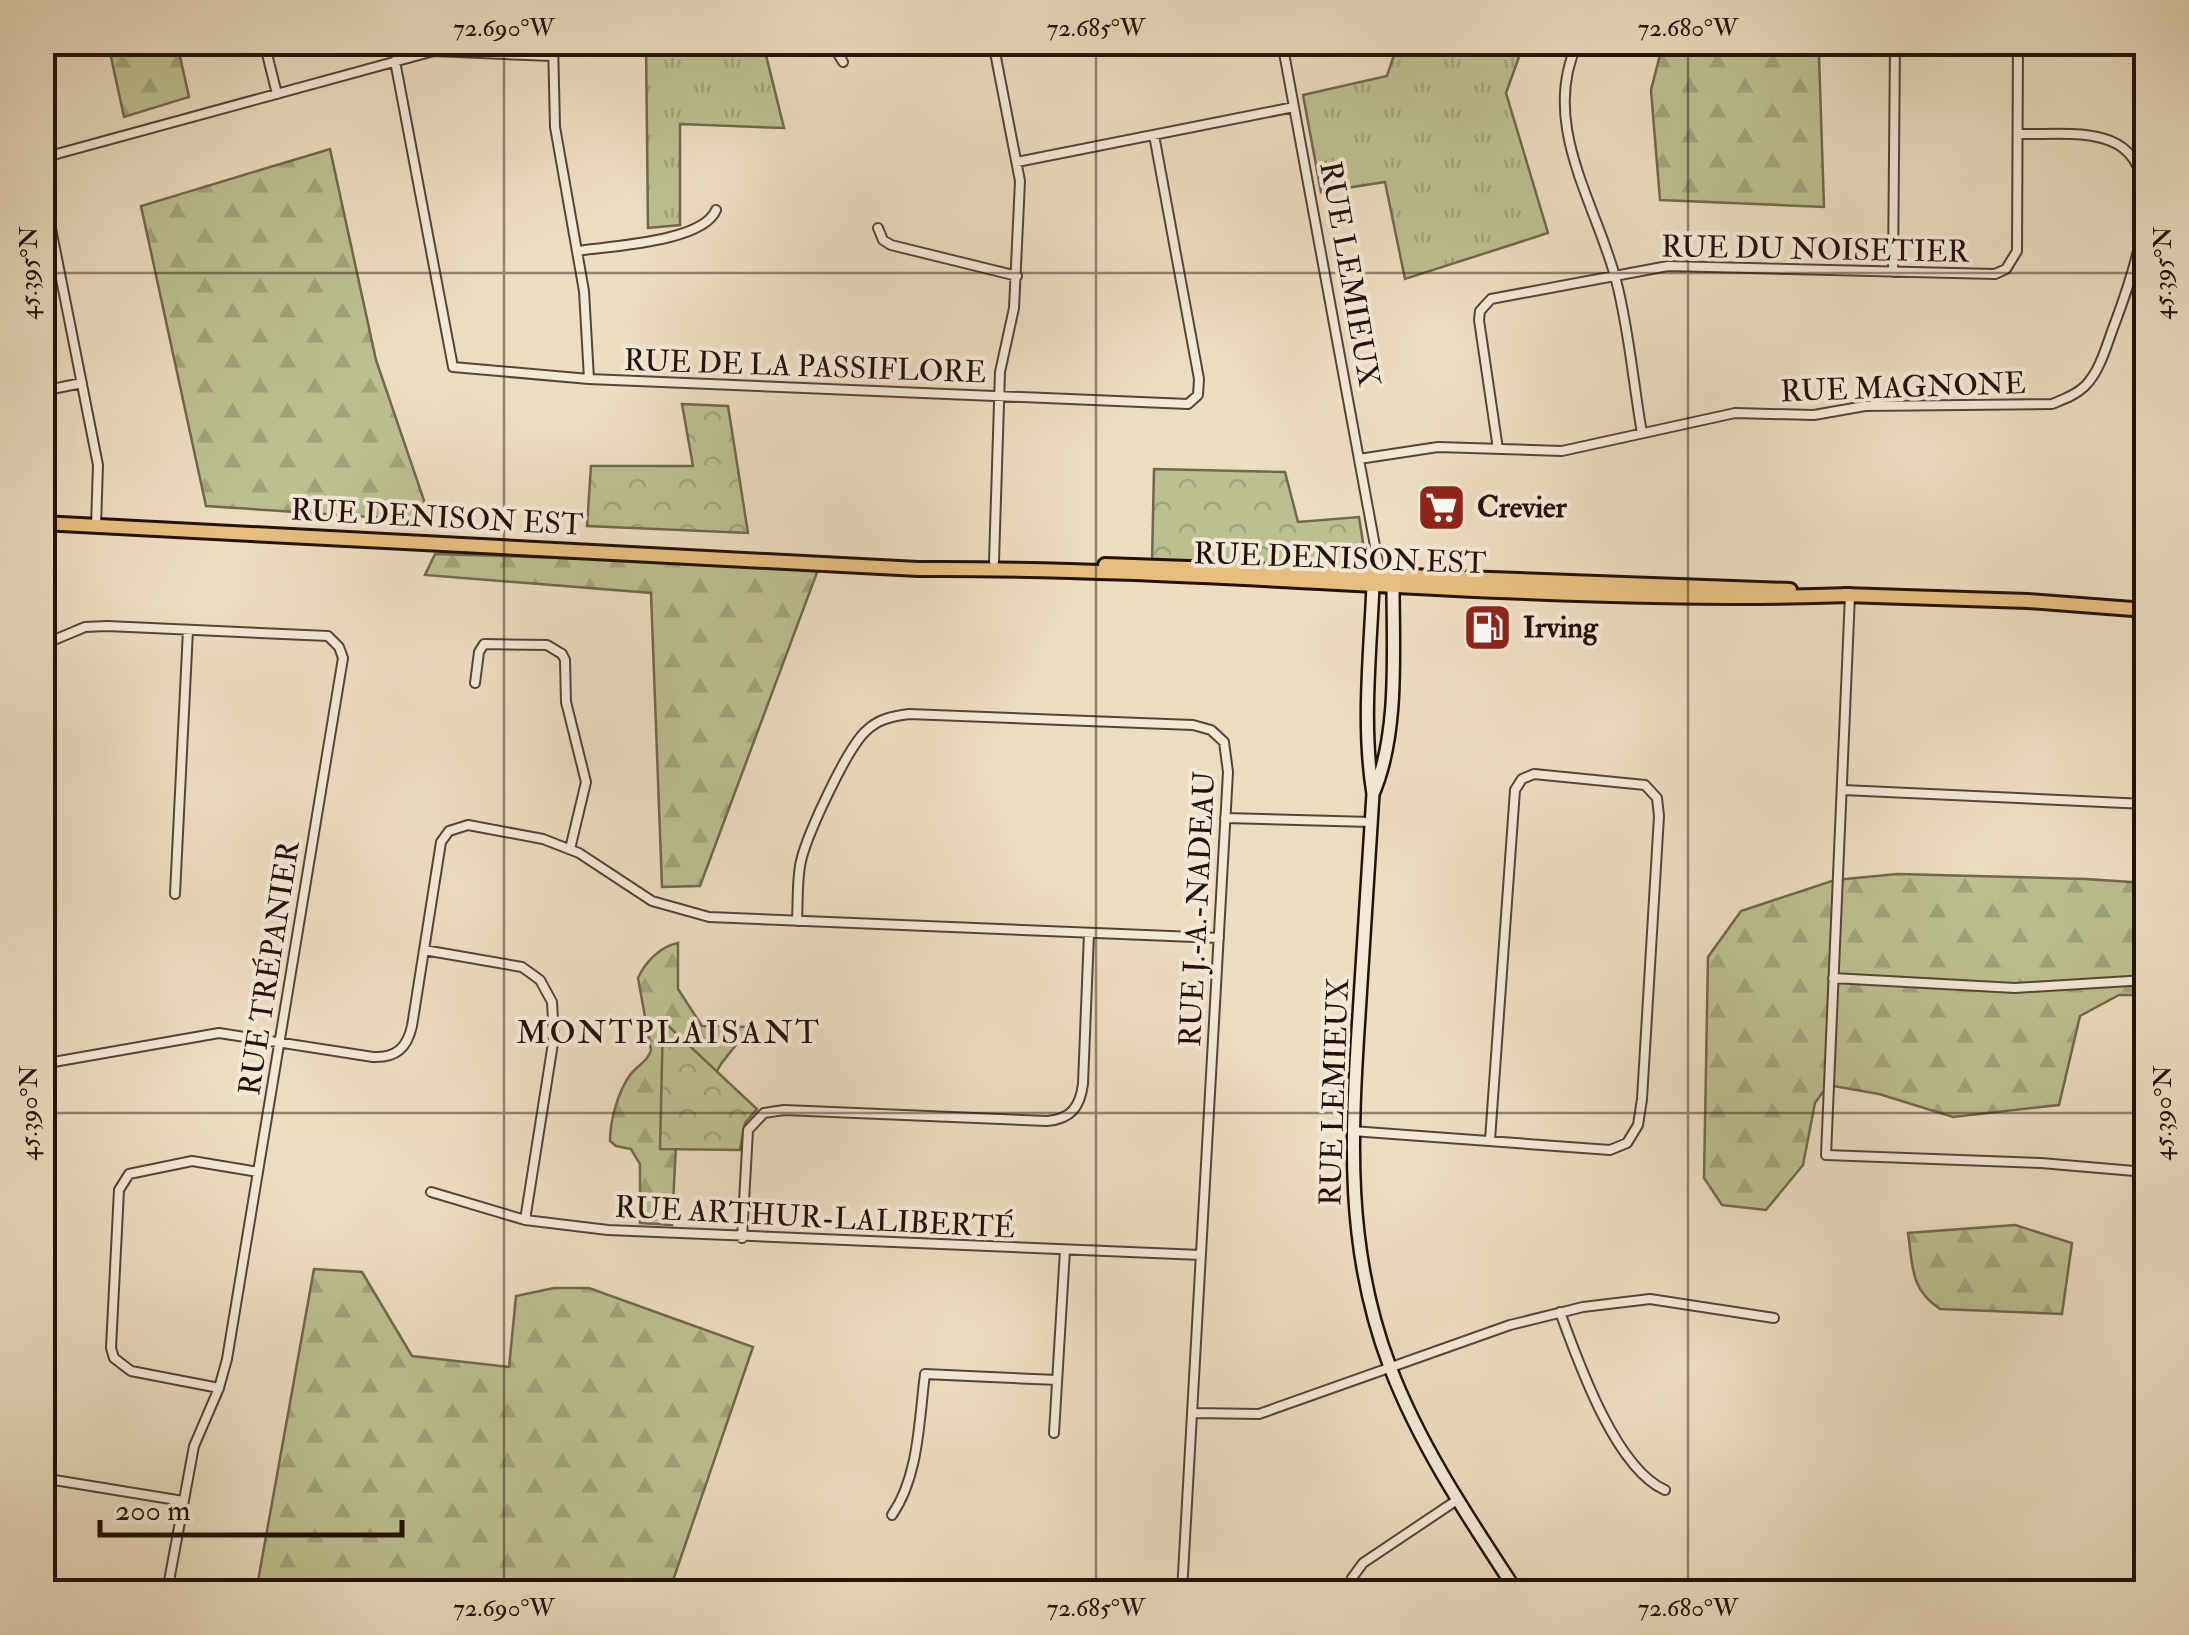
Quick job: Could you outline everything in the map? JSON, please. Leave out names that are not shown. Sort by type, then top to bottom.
[{"type":"main road","name":"RUE DENISON EST","points":[[42,523],[918,569],[1740,587],[2146,610]]},
{"type":"main road","name":"RUE DENISON EST","points":[[828,562],[994,561],[1376,580],[1393,586],[1757,598],[1850,595]]},
{"type":"street","points":[[264,42],[277,94]]},
{"type":"street","points":[[553,42],[555,127],[588,324],[589,379]]},
{"type":"street","points":[[831,42],[843,62]]},
{"type":"street","points":[[993,42],[1020,182],[1014,308],[1001,366],[994,561]]},
{"type":"street","name":"RUE LEMIEUX","points":[[1282,42],[1359,459],[1376,580],[1368,711],[1368,761],[1373,794],[1352,1131],[1352,1190],[1361,1266],[1390,1367],[1430,1452],[1517,1592]]},
{"type":"street","points":[[1578,42],[1566,85],[1566,129],[1614,275],[1642,433]]},
{"type":"street","points":[[1893,272],[1895,42]]},
{"type":"street","name":"RUE DU NOISETIER","points":[[1498,449],[1479,320],[1484,304],[1498,297],[1668,266],[1995,274],[2014,261],[2018,252],[2018,42]]},
{"type":"street","points":[[42,158],[443,50],[552,56]]},
{"type":"street","name":"RUE DE LA PASSIFLORE","points":[[395,61],[453,367],[589,379],[1188,404],[1198,396],[1198,372],[1154,135]]},
{"type":"street","points":[[1017,162],[1294,108]]},
{"type":"street","name":"RUE MAGNONE","points":[[1359,459],[1438,446],[1562,450],[1736,414],[1814,415],[1865,406],[2052,404],[2071,396],[2087,384],[2102,359],[2138,259],[2142,176],[2134,159],[2119,144],[2098,136],[2018,134]]},
{"type":"street","points":[[42,183],[98,465],[96,526]]},
{"type":"street","points":[[577,251],[686,234],[710,223],[716,210]]},
{"type":"street","points":[[878,228],[883,240],[902,248],[1016,276]]},
{"type":"street","points":[[42,390],[82,383]]},
{"type":"street","name":"RUE LEMIEUX","points":[[1373,794],[1383,772],[1393,677],[1393,586]]},
{"type":"street","points":[[1850,595],[1826,1156],[2041,1163],[2146,1172]]},
{"type":"street","name":"RUE TRÉPANIER","points":[[42,645],[95,626],[328,636],[342,653],[227,1359],[194,1446],[167,1592]]},
{"type":"street","points":[[175,894],[188,630]]},
{"type":"street","points":[[475,683],[479,652],[484,644],[541,644],[562,654],[566,702],[586,782],[570,849]]},
{"type":"street","name":"RUE J.-A.-NADEAU","points":[[797,922],[799,868],[814,830],[852,748],[867,730],[891,716],[1203,727],[1218,735],[1227,750],[1182,1592]]},
{"type":"street","points":[[1352,1131],[1610,1150],[1628,1143],[1642,1098],[1659,816],[1656,798],[1645,786],[1534,774],[1522,778],[1515,790],[1490,1140]]},
{"type":"street","points":[[1843,790],[2146,804]]},
{"type":"street","points":[[1225,818],[1371,822]]},
{"type":"street","points":[[42,1064],[211,1034],[235,1034],[384,1057],[401,1050],[412,1026],[441,842],[448,831],[468,825],[543,838],[570,849],[640,895],[666,906],[722,918],[1219,938]]},
{"type":"street","points":[[742,1238],[748,1130],[764,1113],[784,1110],[1047,1121],[1073,1112],[1083,1084],[1089,933]]},
{"type":"street","points":[[424,950],[522,967],[540,980],[552,1002],[554,1037],[525,1220]]},
{"type":"street","points":[[1833,978],[2015,988],[2146,980]]},
{"type":"street","points":[[219,1388],[131,1370],[114,1358],[111,1348],[119,1190],[129,1174],[192,1161],[258,1172]]},
{"type":"street","name":"RUE ARTHUR-LALIBERTÉ","points":[[430,1192],[525,1220],[608,1230],[1202,1255]]},
{"type":"street","points":[[1054,1432],[1065,1250]]},
{"type":"street","points":[[1193,1412],[1259,1414],[1510,1325],[1560,1312],[1650,1299],[1774,1318]]},
{"type":"street","points":[[1560,1312],[1597,1406],[1639,1469],[1665,1490]]},
{"type":"street","points":[[892,1516],[904,1499],[909,1479],[925,1374],[1057,1380]]},
{"type":"street","points":[[42,1478],[184,1502]]},
{"type":"street","points":[[1350,1592],[1352,1578],[1363,1562],[1457,1500]]},
{"type":"green space","points":[[108,43],[177,43],[189,97],[124,117]]},
{"type":"green space","points":[[646,43],[763,43],[784,128],[680,124],[680,225],[648,228]]},
{"type":"green space","points":[[1398,43],[1524,43],[1506,93],[1548,233],[1405,279],[1385,182],[1321,192],[1303,95],[1387,76]]},
{"type":"green space","points":[[1663,43],[1824,43],[1819,56],[1824,207],[1660,200],[1651,90]]},
{"type":"green space","points":[[330,149],[376,360],[431,521],[206,506],[141,206]]},
{"type":"green space","points":[[682,404],[728,406],[748,533],[587,526],[591,466],[693,466]]},
{"type":"green space","points":[[1154,469],[1285,472],[1298,522],[1359,517],[1367,568],[1152,563]]},
{"type":"green space","points":[[435,554],[918,569],[819,567],[700,886],[662,887],[651,593],[425,575]]},
{"type":"green space","points":[[1897,874],[2146,883],[2146,995],[2119,995],[2080,1016],[2059,1105],[1953,1117],[1879,1094],[1828,1085],[1815,1103],[1803,1165],[1766,1210],[1722,1205],[1704,1178],[1708,957],[1741,911],[1835,880]]},
{"type":"green space","points":[[678,943],[678,989],[702,1026],[750,1027],[721,1064],[676,1144],[672,1225],[640,1223],[640,1164],[631,1149],[610,1141],[611,1124],[626,1082],[651,1050],[638,978],[654,956]]},
{"type":"green space","points":[[663,1021],[757,1109],[745,1123],[740,1150],[660,1149]]},
{"type":"green space","points":[[2015,1225],[2072,1243],[2062,1314],[1940,1309],[1923,1293],[1915,1276],[1908,1233]]},
{"type":"green space","points":[[314,1269],[362,1272],[412,1356],[509,1367],[516,1296],[554,1288],[589,1288],[753,1347],[669,1592],[256,1592]]},
{"type":"place","name":"Crevier","points":[[1442,507]]},
{"type":"place","name":"Irving","points":[[1488,627]]},
{"type":"district","name":"MONTPLAISANT","points":[[669,1032]]}]
